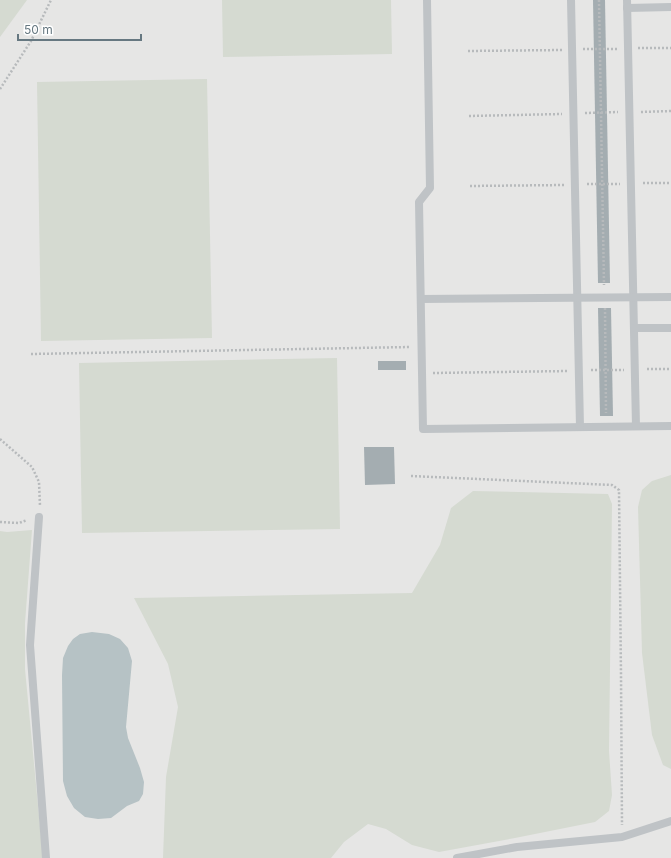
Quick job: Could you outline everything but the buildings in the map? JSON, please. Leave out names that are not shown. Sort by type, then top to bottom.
[{"type":"lane","points":[[427,0],[430,188],[419,202],[423,429],[671,426]]},
{"type":"lane","points":[[571,0],[580,427]]},
{"type":"lane","points":[[636,426],[627,4],[671,7]]},
{"type":"lane","points":[[421,299],[671,297]]},
{"type":"lane","points":[[634,328],[671,328]]},
{"type":"lane","points":[[39,517],[30,645],[46,858]]},
{"type":"lane","points":[[458,858],[517,847],[622,837],[671,821]]},
{"type":"path","points":[[0,89],[31,41],[51,0]]},
{"type":"path","points":[[599,0],[606,413]]},
{"type":"path","points":[[31,354],[422,346]]},
{"type":"path","points":[[422,373],[671,369]]},
{"type":"path","points":[[0,439],[32,467],[39,482],[40,503],[39,517],[19,523],[0,522]]},
{"type":"path","points":[[411,476],[612,485],[619,490],[622,675],[622,837]]},
{"type":"shaded area","points":[[0,0],[671,0],[671,858],[0,858]]},
{"type":"shaded area","points":[[0,0],[27,0],[0,37]]},
{"type":"shaded area","points":[[222,0],[391,0],[392,54],[223,57]]},
{"type":"shaded area","points":[[207,79],[212,338],[41,341],[37,82]]},
{"type":"shaded area","points":[[337,358],[340,529],[82,533],[79,363]]},
{"type":"shaded area","points":[[671,475],[671,769],[663,765],[652,735],[642,653],[638,507],[642,490],[652,481]]},
{"type":"shaded area","points":[[473,491],[608,494],[612,504],[609,751],[612,795],[609,811],[595,822],[439,852],[412,845],[386,829],[368,824],[344,842],[331,858],[163,858],[166,777],[178,707],[168,664],[134,598],[412,593],[440,545],[451,508]]},
{"type":"shaded area","points":[[32,530],[25,623],[25,669],[43,858],[0,858],[0,531],[7,532]]},
{"type":"shaded area","points":[[92,632],[109,634],[120,639],[128,648],[132,661],[126,727],[128,738],[144,782],[143,794],[139,801],[127,806],[111,818],[98,819],[85,817],[74,808],[67,796],[63,781],[63,658],[73,639],[80,634]]}]
